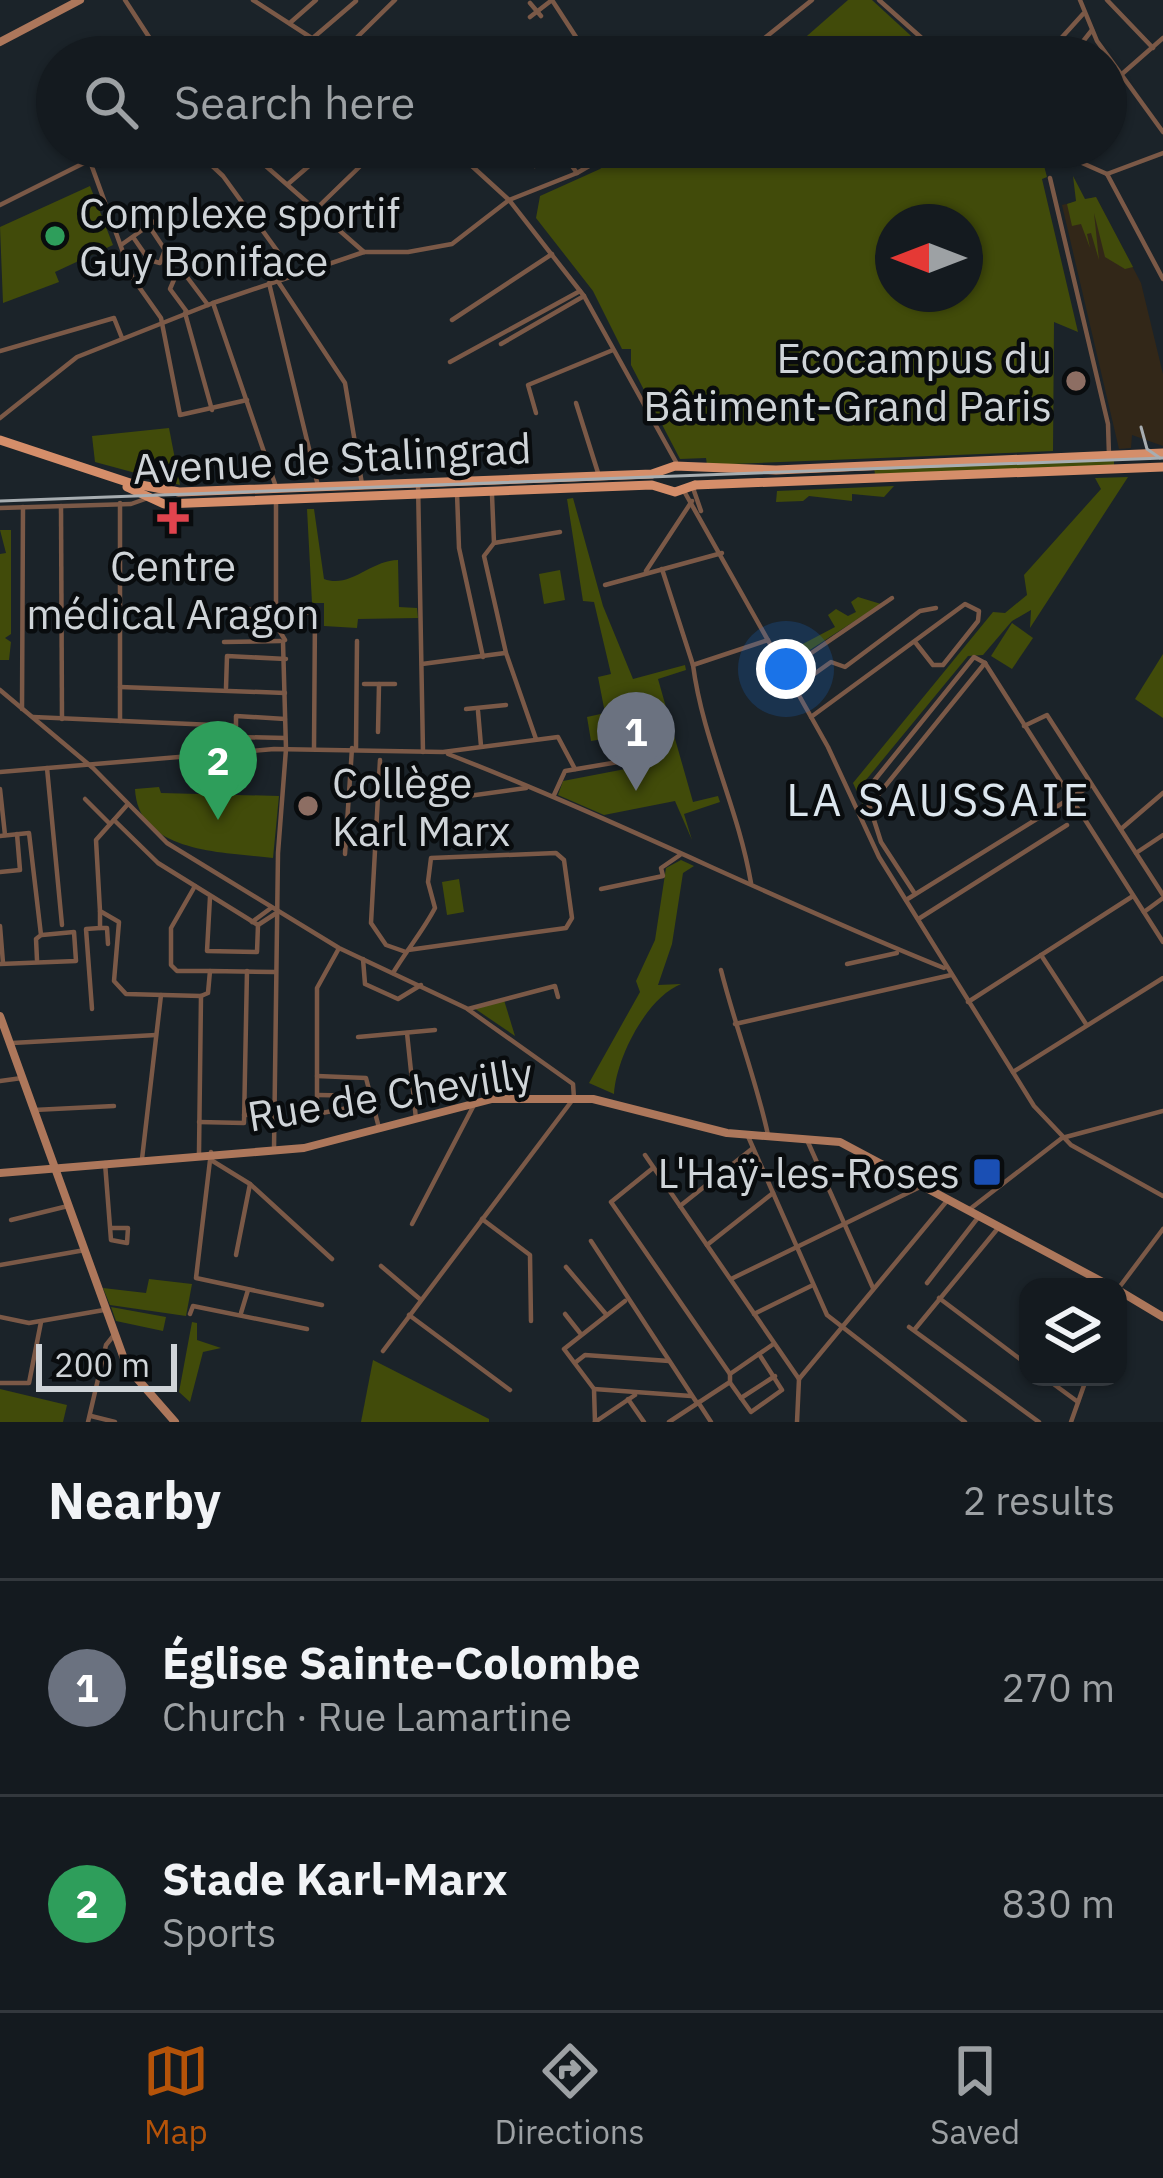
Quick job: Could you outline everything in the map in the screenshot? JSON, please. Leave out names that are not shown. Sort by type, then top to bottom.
[{"type":"main road","points":[[0,443],[130,483],[179,492]]},
{"type":"main road","points":[[0,443],[164,504]]},
{"type":"main road","name":"Avenue de Stalingrad","points":[[179,492],[599,476],[671,468],[1163,453]]},
{"type":"main road","points":[[693,469],[691,488],[1163,466]]},
{"type":"main road","points":[[664,488],[660,478],[671,468]]},
{"type":"main road","name":"Avenue de Stalingrad","points":[[164,504],[691,488]]},
{"type":"street","points":[[0,42],[80,0]]},
{"type":"street","points":[[125,0],[149,36]]},
{"type":"street","points":[[253,0],[312,36]]},
{"type":"street","points":[[291,22],[316,0]]},
{"type":"street","points":[[360,36],[395,0]]},
{"type":"street","points":[[530,3],[536,15],[552,0],[575,36]]},
{"type":"street","points":[[767,36],[812,0]]},
{"type":"street","points":[[879,0],[919,36]]},
{"type":"street","points":[[1080,0],[1090,32]]},
{"type":"street","points":[[1107,0],[1163,52]]},
{"type":"street","points":[[315,36],[356,1]]},
{"type":"street","points":[[1062,36],[1085,12]]},
{"type":"street","points":[[1073,22],[1093,36]]},
{"type":"street","points":[[1087,36],[1090,32]]},
{"type":"street","points":[[1127,70],[1163,38]]},
{"type":"street","points":[[1127,80],[1163,132]]},
{"type":"street","points":[[1127,166],[1163,152]]},
{"type":"street","points":[[0,205],[81,168]]},
{"type":"street","points":[[96,168],[132,277],[162,322],[180,415],[247,400]]},
{"type":"street","points":[[215,168],[294,274]]},
{"type":"street","points":[[269,168],[364,252]]},
{"type":"street","points":[[288,184],[307,168]]},
{"type":"street","points":[[317,208],[358,168]]},
{"type":"street","points":[[474,168],[509,200],[582,293],[663,440],[671,468]]},
{"type":"street","points":[[574,168],[577,173]]},
{"type":"street","points":[[0,418],[88,353],[122,338],[364,252],[408,252],[452,244],[509,200],[586,168]]},
{"type":"street","points":[[1093,168],[1107,174],[1163,279]]},
{"type":"street","points":[[1107,174],[1122,168]]},
{"type":"street","points":[[1050,178],[1108,424],[1109,455]]},
{"type":"street","points":[[121,245],[179,204]]},
{"type":"street","points":[[133,237],[148,260],[160,263],[165,250],[149,226]]},
{"type":"street","points":[[452,320],[553,253]]},
{"type":"street","points":[[212,410],[186,313],[170,289],[176,274],[187,277],[210,304],[275,488],[275,610],[286,659],[286,748],[275,910],[274,1149]]},
{"type":"street","points":[[277,280],[345,383],[362,484]]},
{"type":"street","points":[[269,283],[318,486]]},
{"type":"street","points":[[501,344],[582,293]]},
{"type":"street","points":[[450,362],[582,293]]},
{"type":"street","points":[[0,350],[114,318],[122,338]]},
{"type":"street","points":[[536,413],[527,385],[613,350]]},
{"type":"street","points":[[576,404],[599,476]]},
{"type":"street","points":[[418,482],[423,752]]},
{"type":"street","points":[[691,488],[692,501],[906,900],[1012,1072],[1062,1138],[1163,1196]]},
{"type":"street","points":[[691,488],[702,517]]},
{"type":"street","name":"Avenue de Stalingrad","points":[[120,506],[179,492]]},
{"type":"street","points":[[492,492],[494,543],[484,559],[506,653],[536,739]]},
{"type":"street","points":[[457,493],[459,548],[483,656]]},
{"type":"street","points":[[645,574],[692,501]]},
{"type":"street","name":"Avenue de Stalingrad","points":[[0,508],[164,504]]},
{"type":"street","points":[[61,506],[62,719]]},
{"type":"street","points":[[120,506],[120,721]]},
{"type":"street","points":[[22,709],[23,507]]},
{"type":"street","points":[[494,543],[560,532]]},
{"type":"street","points":[[605,585],[722,553]]},
{"type":"street","points":[[662,569],[693,664],[714,766],[734,802],[751,886]]},
{"type":"street","points":[[785,671],[892,598]]},
{"type":"street","points":[[811,717],[965,604],[979,610],[978,621],[943,665],[933,665],[915,642]]},
{"type":"street","points":[[224,608],[316,613],[314,748]]},
{"type":"street","points":[[794,688],[831,662],[845,667],[920,611],[936,608]]},
{"type":"street","points":[[224,642],[280,640]]},
{"type":"street","points":[[693,664],[768,640]]},
{"type":"street","points":[[345,854],[357,641]]},
{"type":"street","points":[[422,664],[506,653]]},
{"type":"street","points":[[226,691],[227,656],[286,659]]},
{"type":"street","points":[[915,894],[881,842],[867,788],[974,657],[985,663],[1163,942]]},
{"type":"street","points":[[861,816],[985,663]]},
{"type":"street","points":[[364,684],[395,684]]},
{"type":"street","points":[[378,732],[379,684]]},
{"type":"street","points":[[120,686],[285,693]]},
{"type":"street","points":[[0,690],[89,764],[166,843],[339,948],[468,1010],[569,1078],[574,1098],[382,1351]]},
{"type":"street","points":[[937,702],[947,710]]},
{"type":"street","points":[[466,710],[506,705]]},
{"type":"street","points":[[478,711],[481,746]]},
{"type":"street","points":[[1024,726],[1047,715],[1163,897],[1144,912]]},
{"type":"street","points":[[236,752],[236,716],[285,719]]},
{"type":"street","points":[[33,717],[236,726]]},
{"type":"street","points":[[236,736],[285,738]]},
{"type":"street","points":[[0,772],[286,748],[378,746],[443,752],[558,736],[575,769]]},
{"type":"street","points":[[899,749],[908,757]]},
{"type":"street","points":[[443,752],[554,795],[949,972]]},
{"type":"street","points":[[554,795],[566,771],[636,759],[637,753]]},
{"type":"street","points":[[380,760],[371,923],[386,945],[407,951],[571,924],[564,860],[559,855],[431,858],[428,882],[435,908],[407,951],[393,974]]},
{"type":"street","points":[[47,768],[62,925]]},
{"type":"street","points":[[906,900],[1092,785]]},
{"type":"street","points":[[432,800],[532,787]]},
{"type":"street","points":[[0,789],[3,836],[29,833],[41,935]]},
{"type":"street","points":[[1120,829],[1163,793]]},
{"type":"street","points":[[85,799],[155,861],[255,923]]},
{"type":"street","points":[[100,928],[96,841],[128,805]]},
{"type":"street","points":[[918,920],[1067,825]]},
{"type":"street","points":[[0,872],[20,870],[16,834]]},
{"type":"street","points":[[1136,853],[1163,835]]},
{"type":"street","points":[[601,889],[663,877],[661,868],[680,855]]},
{"type":"street","points":[[195,886],[171,928],[171,965],[177,971],[278,972]]},
{"type":"street","points":[[210,896],[207,951],[257,952],[255,923]]},
{"type":"street","points":[[968,1002],[1133,896]]},
{"type":"street","points":[[255,923],[275,910]]},
{"type":"street","points":[[100,911],[119,922],[114,981],[119,990],[201,996],[208,993],[210,971]]},
{"type":"street","points":[[0,926],[2,964],[76,961],[74,932],[41,935],[36,939],[37,960]]},
{"type":"street","points":[[92,1009],[86,929],[107,928],[109,944]]},
{"type":"street","points":[[339,948],[317,990],[319,1116],[372,1100]]},
{"type":"street","points":[[847,964],[897,953]]},
{"type":"street","points":[[1041,955],[1086,1024]]},
{"type":"street","points":[[363,959],[365,984],[398,999],[409,998],[421,986]]},
{"type":"street","points":[[721,970],[741,1052],[756,1080],[768,1136]]},
{"type":"street","points":[[199,1122],[244,1123],[247,971]]},
{"type":"street","points":[[735,1024],[949,972]]},
{"type":"street","points":[[1012,1072],[1163,978]]},
{"type":"street","points":[[468,1010],[555,986],[558,997]]},
{"type":"street","points":[[142,1159],[161,994]]},
{"type":"street","points":[[199,1153],[201,996]]},
{"type":"street","points":[[0,1016],[114,1335],[132,1376],[175,1422]]},
{"type":"street","points":[[358,1037],[435,1030]]},
{"type":"street","points":[[407,1033],[416,1119]]},
{"type":"street","points":[[0,1050],[10,1045],[156,1035]]},
{"type":"street","points":[[317,1076],[365,1077],[380,1128]]},
{"type":"street","points":[[0,1082],[22,1078]]},
{"type":"street","points":[[318,1095],[372,1100]]},
{"type":"street","name":"Rue de Chevilly","points":[[0,1173],[314,1146],[476,1103],[574,1098],[618,1103],[730,1133],[805,1136],[863,1150],[1095,1278]]},
{"type":"street","points":[[412,1224],[476,1103]]},
{"type":"street","points":[[34,1111],[114,1106]]},
{"type":"street","points":[[970,1209],[1062,1138],[1163,1111]]},
{"type":"street","points":[[244,1114],[275,1114]]},
{"type":"street","points":[[747,1134],[811,1286],[840,1328],[964,1422]]},
{"type":"street","points":[[805,1136],[873,1288]]},
{"type":"street","points":[[680,1206],[753,1148]]},
{"type":"street","points":[[645,1155],[799,1379]]},
{"type":"street","points":[[322,1305],[196,1278],[211,1156],[250,1184],[332,1259]]},
{"type":"street","points":[[106,1163],[112,1228]]},
{"type":"street","points":[[653,1168],[611,1202],[751,1412],[782,1390],[759,1354]]},
{"type":"street","points":[[730,1279],[924,1183]]},
{"type":"street","points":[[236,1256],[250,1184]]},
{"type":"street","points":[[707,1245],[773,1193]]},
{"type":"street","points":[[796,1422],[799,1379],[950,1198]]},
{"type":"street","points":[[11,1220],[68,1206]]},
{"type":"street","points":[[927,1282],[980,1215]]},
{"type":"street","points":[[482,1219],[530,1256],[531,1321]]},
{"type":"street","points":[[999,1227],[912,1328],[1039,1422]]},
{"type":"street","points":[[1125,1278],[1163,1230]]},
{"type":"street","points":[[591,1241],[711,1422]]},
{"type":"street","points":[[0,1265],[85,1250]]},
{"type":"street","points":[[381,1266],[422,1300]]},
{"type":"street","points":[[566,1267],[606,1314]]},
{"type":"street","points":[[754,1314],[811,1286]]},
{"type":"street","points":[[241,1315],[248,1290]]},
{"type":"street","name":"Rue de Chevilly","points":[[1127,1296],[1163,1317]]},
{"type":"street","points":[[939,1298],[1019,1358]]},
{"type":"street","points":[[595,1422],[595,1389],[564,1348],[626,1300]]},
{"type":"street","points":[[190,1314],[193,1306],[307,1329]]},
{"type":"street","points":[[0,1317],[41,1322],[104,1310]]},
{"type":"street","points":[[565,1314],[580,1333]]},
{"type":"street","points":[[409,1315],[510,1390]]},
{"type":"street","points":[[0,1383],[28,1383],[41,1322]]},
{"type":"street","points":[[114,1335],[106,1345],[88,1419],[115,1422]]},
{"type":"street","points":[[669,1422],[774,1343]]},
{"type":"street","points":[[574,1363],[585,1355],[670,1360]]},
{"type":"street","points":[[742,1398],[775,1376]]},
{"type":"street","points":[[1057,1386],[1078,1402]]},
{"type":"street","points":[[1071,1422],[1084,1386]]},
{"type":"street","points":[[595,1389],[692,1396]]},
{"type":"street","points":[[595,1422],[639,1392]]},
{"type":"street","points":[[628,1399],[644,1422]]},
{"type":"shaded area","points":[[1096,197],[1141,283],[1163,374],[1163,446],[1132,435],[1131,448],[1119,449],[1062,205]]},
{"type":"green space","points":[[848,0],[872,0],[911,36],[807,36]]},
{"type":"green space","points":[[601,168],[1045,168],[1047,177],[1042,179],[1078,332],[1054,322],[1053,451],[707,465],[706,458],[680,459],[631,365],[631,349],[622,349],[593,291],[536,218],[540,196]]},
{"type":"green space","points":[[1073,176],[1085,199],[1096,197],[1133,267],[1125,269],[1105,257],[1094,213],[1099,260],[1091,233],[1087,234],[1090,248],[1081,224],[1072,226],[1067,204],[1076,201]]},
{"type":"green space","name":"Complexe sportif Guy Boniface","points":[[90,186],[113,245],[55,272],[59,282],[3,303],[0,227]]},
{"type":"green space","points":[[169,428],[180,485],[95,462],[92,436]]},
{"type":"green space","points":[[1114,457],[1114,466],[875,474],[874,468]]},
{"type":"green space","points":[[1128,477],[1030,628],[1031,610],[1012,621],[983,655],[968,656],[861,786],[863,805],[853,783],[993,612],[1005,613],[1027,595],[1024,575],[1101,489],[1095,478]]},
{"type":"green space","points":[[894,486],[884,497],[852,494],[852,501],[809,496],[803,501],[776,502],[777,491]]},
{"type":"green space","points":[[573,498],[603,606],[633,679],[685,665],[686,670],[658,679],[693,802],[718,796],[720,802],[684,814],[692,840],[675,801],[604,815],[558,795],[563,781],[646,765],[635,734],[591,741],[587,717],[605,713],[598,677],[611,674],[594,602],[583,601],[567,499]]},
{"type":"green space","points":[[307,509],[314,509],[324,579],[343,580],[398,560],[399,607],[417,608],[418,618],[358,619],[357,628],[324,626],[324,603],[312,603]]},
{"type":"green space","points":[[0,530],[11,530],[11,634],[5,638],[11,642],[9,660],[0,660],[0,554],[6,553]]},
{"type":"green space","points":[[560,570],[565,600],[544,604],[539,574]]},
{"type":"green space","points":[[858,597],[881,604],[802,655],[797,647],[835,627],[828,615],[836,609],[848,616],[856,612],[851,602]]},
{"type":"green space","points":[[1012,623],[1033,638],[1012,669],[991,656]]},
{"type":"green space","points":[[1163,654],[1163,718],[1135,699]]},
{"type":"green space","points":[[159,787],[161,793],[279,796],[273,858],[209,851],[168,838],[140,810],[135,789]]},
{"type":"green space","points":[[681,860],[694,866],[683,873],[672,944],[658,985],[681,984],[656,1002],[635,1031],[620,1064],[614,1094],[589,1083],[640,992],[636,981],[655,940],[666,868]]},
{"type":"green space","points":[[459,879],[464,912],[447,915],[442,882]]},
{"type":"green space","points":[[504,1000],[515,1036],[474,1008]]},
{"type":"green space","points":[[149,1279],[192,1284],[186,1316],[110,1305],[103,1288],[146,1293]]},
{"type":"green space","points":[[111,1307],[166,1317],[163,1331],[116,1321]]},
{"type":"green space","points":[[192,1322],[197,1323],[197,1340],[221,1348],[203,1352],[190,1402],[179,1392]]},
{"type":"green space","points":[[373,1360],[489,1419],[489,1422],[361,1422]]},
{"type":"green space","points":[[0,1389],[67,1405],[63,1422],[0,1422]]},
{"type":"tram line","points":[[1141,427],[1147,449],[1160,458]]},
{"type":"tram line","points":[[0,501],[1163,458]]},
{"type":"place","name":"Complexe sportif Guy Boniface","points":[[55,236]]},
{"type":"place","name":"Ecocampus du Bâtiment-Grand Paris","points":[[1076,381]]},
{"type":"place","name":"Centre médical Aragon","points":[[173,518]]},
{"type":"place","name":"Église Sainte-Colombe","points":[[636,791]]},
{"type":"place","name":"Collège Karl Marx","points":[[308,806]]},
{"type":"place","name":"Stade Karl-Marx","points":[[218,820]]},
{"type":"place","name":"L'Haÿ-les-Roses","points":[[987,1172]]},
{"type":"district","name":"LA SAUSSAIE","points":[[939,799]]}]
